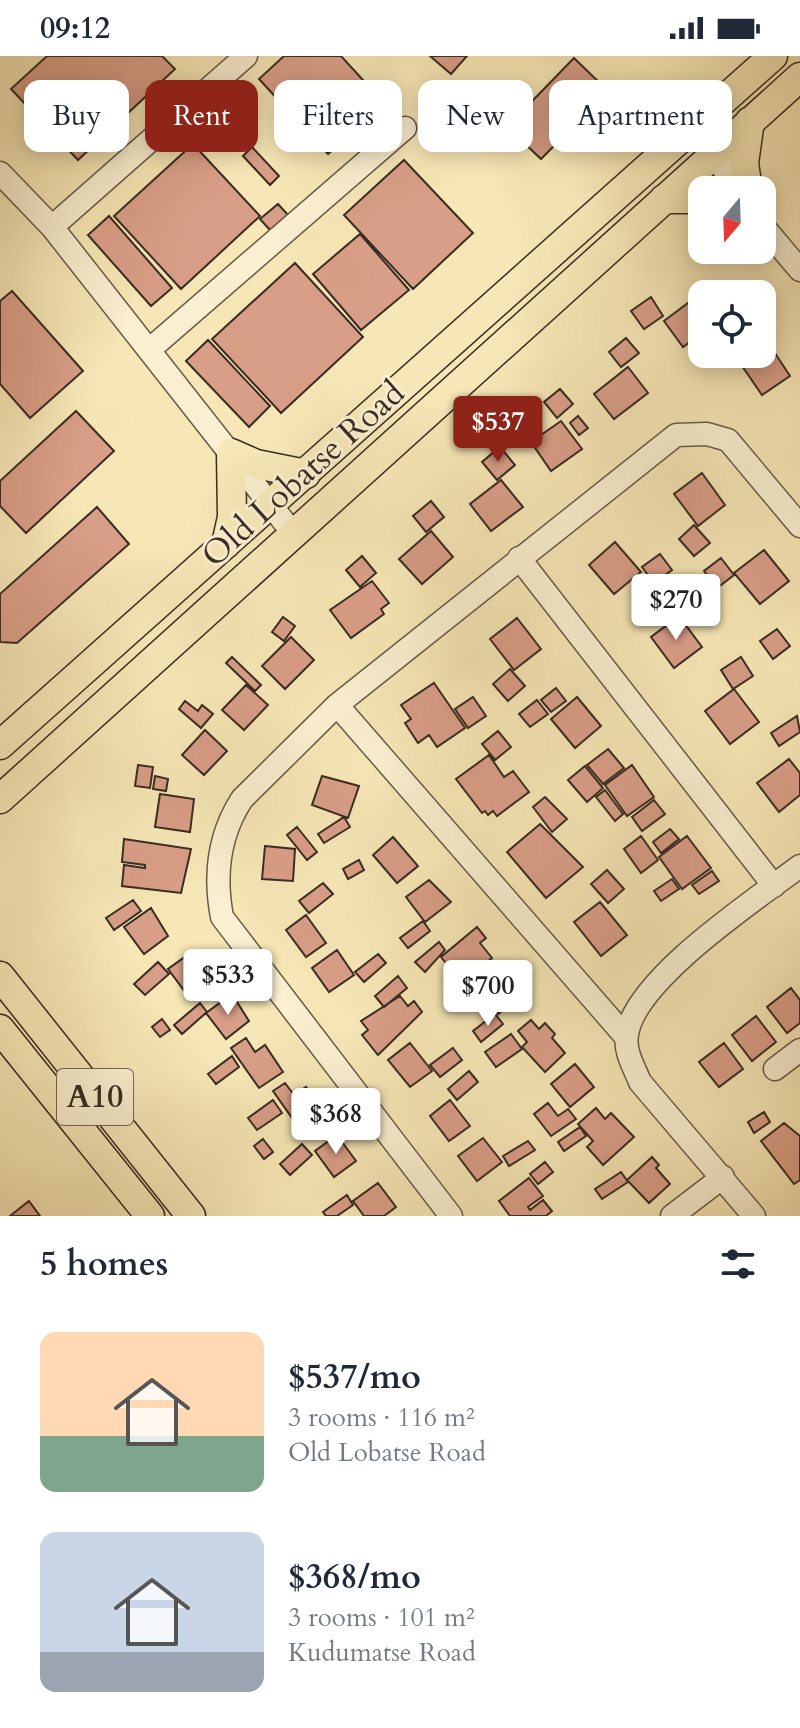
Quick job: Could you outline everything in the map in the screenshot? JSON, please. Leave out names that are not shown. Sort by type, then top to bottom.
[{"type":"main road","points":[[732,93],[773,56]]},
{"type":"main road","name":"Old Lobatse Road","points":[[732,137],[800,77]]},
{"type":"main road","points":[[746,176],[744,163],[750,121]]},
{"type":"main road","points":[[0,745],[666,152]]},
{"type":"main road","name":"Old Lobatse Road","points":[[2,805],[292,532],[716,152]]},
{"type":"main road","points":[[664,199],[688,199]]},
{"type":"main road","points":[[226,544],[232,517],[231,453],[256,464],[306,474]]},
{"type":"main road","name":"A10","points":[[0,976],[191,1216]]},
{"type":"main road","name":"A10","points":[[0,1029],[150,1216]]},
{"type":"street","points":[[52,227],[246,56]]},
{"type":"street","points":[[149,350],[405,128]]},
{"type":"street","points":[[716,152],[730,176]]},
{"type":"street","points":[[0,173],[52,227],[292,532]]},
{"type":"street","points":[[776,242],[800,270]]},
{"type":"street","points":[[451,1216],[222,917],[216,888],[221,844],[231,816],[242,799],[337,705],[676,435],[707,434],[728,440],[800,526]]},
{"type":"street","points":[[519,558],[774,886]]},
{"type":"street","points":[[337,705],[626,1037]]},
{"type":"street","points":[[754,1216],[640,1082],[629,1057],[626,1037],[634,1009],[675,964],[800,866]]},
{"type":"street","points":[[775,1069],[800,1050]]},
{"type":"street","points":[[672,1216],[723,1177]]},
{"type":"building","points":[[47,56],[162,56],[175,69],[163,80],[145,80],[145,97],[129,112],[129,80],[24,80],[24,103],[11,89]]},
{"type":"building","points":[[284,56],[341,56],[363,80],[274,80],[274,95],[259,79]]},
{"type":"building","points":[[430,56],[467,56],[451,74]]},
{"type":"building","points":[[574,58],[597,80],[553,80]]},
{"type":"building","points":[[549,84],[549,151],[541,159],[533,151],[533,100]]},
{"type":"building","points":[[70,152],[87,152],[78,160]]},
{"type":"building","points":[[184,152],[200,152],[260,216],[181,289],[114,216]]},
{"type":"building","points":[[247,152],[257,152],[279,176],[270,185],[243,156]]},
{"type":"building","points":[[404,160],[473,233],[413,289],[344,215]]},
{"type":"building","points":[[278,204],[288,215],[270,230],[260,219]]},
{"type":"building","points":[[109,216],[172,288],[151,306],[88,235]]},
{"type":"building","points":[[360,234],[409,290],[361,330],[313,274]]},
{"type":"building","points":[[295,263],[363,337],[281,413],[212,339]]},
{"type":"building","points":[[12,291],[83,371],[30,418],[0,384],[0,301]]},
{"type":"building","points":[[651,297],[663,316],[644,329],[631,311]]},
{"type":"building","points":[[688,303],[688,343],[683,347],[664,321]]},
{"type":"building","points":[[626,338],[639,353],[621,367],[609,352]]},
{"type":"building","points":[[208,340],[270,406],[249,427],[186,361]]},
{"type":"building","points":[[776,355],[790,376],[762,395],[743,368],[776,368]]},
{"type":"building","points":[[628,367],[648,393],[614,419],[594,394]]},
{"type":"building","points":[[560,389],[573,404],[557,418],[544,402]]},
{"type":"building","points":[[76,411],[114,451],[26,533],[0,506],[0,481]]},
{"type":"building","points":[[578,416],[588,428],[579,435],[570,423]]},
{"type":"building","points":[[561,421],[582,449],[551,471],[531,442]]},
{"type":"building","points":[[500,447],[515,465],[497,480],[482,462]]},
{"type":"building","points":[[702,473],[725,505],[698,526],[674,494]]},
{"type":"building","points":[[501,480],[523,507],[491,531],[470,504]]},
{"type":"building","points":[[431,501],[444,517],[426,532],[413,516]]},
{"type":"building","points":[[97,507],[129,544],[17,643],[0,642],[0,594]]},
{"type":"building","points":[[694,525],[710,543],[694,556],[679,539]]},
{"type":"building","points":[[431,531],[453,557],[422,584],[399,559]]},
{"type":"building","points":[[615,542],[641,572],[614,594],[589,565]]},
{"type":"building","points":[[764,550],[789,581],[760,604],[734,573]]},
{"type":"building","points":[[660,554],[672,570],[654,583],[642,567]]},
{"type":"building","points":[[362,556],[376,573],[360,587],[346,570]]},
{"type":"building","points":[[721,558],[734,575],[717,588],[704,571]]},
{"type":"building","points":[[372,581],[389,603],[381,609],[384,614],[351,638],[330,610]]},
{"type":"building","points":[[682,584],[697,603],[680,616],[665,596]]},
{"type":"building","points":[[679,616],[702,647],[674,668],[651,637]]},
{"type":"building","points":[[283,617],[295,626],[284,641],[272,632]]},
{"type":"building","points":[[517,618],[541,649],[514,670],[490,639]]},
{"type":"building","points":[[777,629],[790,646],[773,659],[760,641]]},
{"type":"building","points":[[291,637],[314,660],[285,689],[262,666]]},
{"type":"building","points":[[232,657],[261,685],[255,691],[226,663]]},
{"type":"building","points":[[741,657],[753,676],[733,689],[721,670]]},
{"type":"building","points":[[510,669],[525,686],[508,701],[493,684]]},
{"type":"building","points":[[434,683],[465,728],[437,747],[429,735],[418,743],[405,723],[411,719],[401,705]]},
{"type":"building","points":[[246,685],[268,705],[244,730],[222,710]]},
{"type":"building","points":[[556,688],[566,701],[551,712],[541,700]]},
{"type":"building","points":[[734,689],[759,722],[730,744],[705,711]]},
{"type":"building","points":[[473,697],[486,716],[468,728],[455,709]]},
{"type":"building","points":[[577,697],[601,726],[575,748],[551,719]]},
{"type":"building","points":[[537,700],[548,714],[530,727],[519,714]]},
{"type":"building","points":[[185,701],[198,711],[202,705],[213,714],[201,728],[179,709]]},
{"type":"building","points":[[797,716],[800,732],[779,746],[771,733]]},
{"type":"building","points":[[205,730],[227,751],[204,775],[182,755]]},
{"type":"building","points":[[498,731],[511,747],[495,760],[482,744]]},
{"type":"building","points":[[608,749],[624,768],[603,784],[587,765]]},
{"type":"building","points":[[489,755],[504,777],[513,771],[529,792],[497,816],[493,811],[488,815],[485,811],[482,813],[456,779]]},
{"type":"building","points":[[789,759],[800,773],[800,795],[779,812],[757,783]]},
{"type":"building","points":[[138,765],[153,767],[150,788],[135,786]]},
{"type":"building","points":[[632,765],[654,797],[627,816],[605,785]]},
{"type":"building","points":[[585,766],[603,788],[587,802],[568,780]]},
{"type":"building","points":[[155,776],[168,779],[166,791],[153,789]]},
{"type":"building","points":[[322,776],[359,786],[348,818],[312,805]]},
{"type":"building","points":[[605,790],[623,814],[615,821],[596,797]]},
{"type":"building","points":[[160,794],[194,799],[190,832],[155,827]]},
{"type":"building","points":[[545,797],[567,819],[552,832],[533,807]]},
{"type":"building","points":[[654,800],[665,814],[642,831],[632,817]]},
{"type":"building","points":[[344,817],[350,827],[324,843],[318,834]]},
{"type":"building","points":[[540,824],[583,867],[546,898],[507,852]]},
{"type":"building","points":[[297,827],[317,852],[307,860],[287,835]]},
{"type":"building","points":[[670,829],[679,839],[661,853],[653,842]]},
{"type":"building","points":[[641,836],[658,860],[641,873],[624,849]]},
{"type":"building","points":[[687,836],[711,868],[682,889],[659,857]]},
{"type":"building","points":[[393,837],[418,866],[397,883],[373,855]]},
{"type":"building","points":[[124,839],[191,849],[181,893],[122,886],[124,865],[145,868],[145,865],[122,862]]},
{"type":"building","points":[[265,846],[295,849],[293,881],[262,879]]},
{"type":"building","points":[[359,860],[364,870],[348,879],[343,869]]},
{"type":"building","points":[[607,870],[624,889],[608,903],[591,884]]},
{"type":"building","points":[[712,871],[719,881],[699,894],[692,885]]},
{"type":"building","points":[[672,879],[679,889],[661,901],[654,891]]},
{"type":"building","points":[[429,880],[451,902],[425,922],[406,897]]},
{"type":"building","points":[[323,883],[333,894],[309,913],[299,901]]},
{"type":"building","points":[[133,900],[141,911],[114,930],[106,918]]},
{"type":"building","points":[[600,902],[627,935],[601,956],[574,922]]},
{"type":"building","points":[[151,908],[168,936],[144,954],[124,927]]},
{"type":"building","points":[[306,915],[326,943],[306,957],[286,930]]},
{"type":"building","points":[[423,921],[430,931],[408,948],[400,938]]},
{"type":"building","points":[[477,927],[486,938],[480,943],[492,958],[461,982],[441,957]]},
{"type":"building","points":[[439,942],[445,950],[425,972],[415,962]]},
{"type":"building","points":[[337,950],[354,975],[329,992],[312,968]]},
{"type":"building","points":[[193,951],[209,976],[186,993],[168,969]]},
{"type":"building","points":[[378,954],[386,963],[364,982],[355,972]]},
{"type":"building","points":[[158,962],[169,974],[145,995],[134,984]]},
{"type":"building","points":[[502,973],[520,996],[498,1014],[480,991]]},
{"type":"building","points":[[398,976],[407,988],[384,1007],[375,996]]},
{"type":"building","points":[[791,988],[800,1000],[800,1023],[787,1033],[767,1007]]},
{"type":"building","points":[[232,994],[249,1021],[226,1039],[206,1013]]},
{"type":"building","points":[[400,996],[408,1006],[414,1001],[422,1012],[378,1055],[362,1035],[368,1030],[361,1021]]},
{"type":"building","points":[[200,1003],[207,1012],[182,1034],[174,1025]]},
{"type":"building","points":[[495,1014],[503,1024],[481,1042],[473,1031]]},
{"type":"building","points":[[756,1016],[776,1042],[752,1061],[732,1035]]},
{"type":"building","points":[[162,1019],[170,1030],[160,1037],[152,1027]]},
{"type":"building","points":[[531,1020],[539,1029],[545,1023],[555,1034],[552,1038],[565,1053],[545,1072],[522,1047],[527,1042],[518,1031]]},
{"type":"building","points":[[511,1034],[522,1049],[496,1067],[485,1052]]},
{"type":"building","points":[[246,1038],[255,1052],[265,1045],[283,1072],[259,1088],[231,1048]]},
{"type":"building","points":[[410,1043],[432,1071],[410,1087],[388,1060]]},
{"type":"building","points":[[724,1043],[743,1069],[719,1087],[699,1062]]},
{"type":"building","points":[[453,1048],[462,1060],[440,1077],[430,1065]]},
{"type":"building","points":[[232,1056],[239,1067],[216,1084],[208,1074]]},
{"type":"building","points":[[575,1064],[594,1087],[570,1107],[551,1084]]},
{"type":"building","points":[[469,1071],[478,1082],[457,1100],[448,1089]]},
{"type":"building","points":[[285,1083],[294,1095],[306,1087],[325,1116],[302,1132],[273,1091]]},
{"type":"building","points":[[325,1091],[333,1105],[324,1111],[315,1097]]},
{"type":"building","points":[[273,1100],[282,1113],[257,1130],[248,1118]]},
{"type":"building","points":[[450,1100],[470,1126],[449,1141],[430,1116]]},
{"type":"building","points":[[548,1103],[558,1116],[568,1109],[576,1119],[551,1136],[534,1114]]},
{"type":"building","points":[[596,1108],[605,1119],[611,1113],[634,1137],[603,1165],[587,1147],[593,1141],[578,1124]]},
{"type":"building","points":[[764,1112],[770,1122],[754,1133],[748,1122]]},
{"type":"building","points":[[784,1123],[800,1136],[800,1180],[794,1184],[761,1141]]},
{"type":"building","points":[[580,1127],[586,1136],[564,1151],[558,1142]]},
{"type":"building","points":[[337,1135],[356,1161],[334,1177],[315,1151]]},
{"type":"building","points":[[483,1138],[502,1162],[477,1181],[458,1156]]},
{"type":"building","points":[[263,1139],[273,1152],[264,1159],[254,1146]]},
{"type":"building","points":[[528,1141],[535,1150],[509,1166],[503,1156]]},
{"type":"building","points":[[302,1144],[312,1155],[290,1175],[280,1164]]},
{"type":"building","points":[[652,1157],[659,1165],[656,1168],[670,1184],[649,1203],[627,1180]]},
{"type":"building","points":[[545,1162],[553,1172],[538,1184],[530,1174]]},
{"type":"building","points":[[621,1172],[628,1182],[602,1199],[595,1189]]},
{"type":"building","points":[[529,1178],[543,1196],[528,1207],[530,1210],[543,1200],[552,1211],[546,1216],[510,1216],[499,1201]]},
{"type":"building","points":[[378,1183],[396,1207],[384,1216],[364,1216],[353,1201]]},
{"type":"building","points":[[347,1195],[353,1205],[337,1216],[326,1216],[323,1212]]},
{"type":"building","points":[[29,1201],[40,1216],[10,1216]]}]
